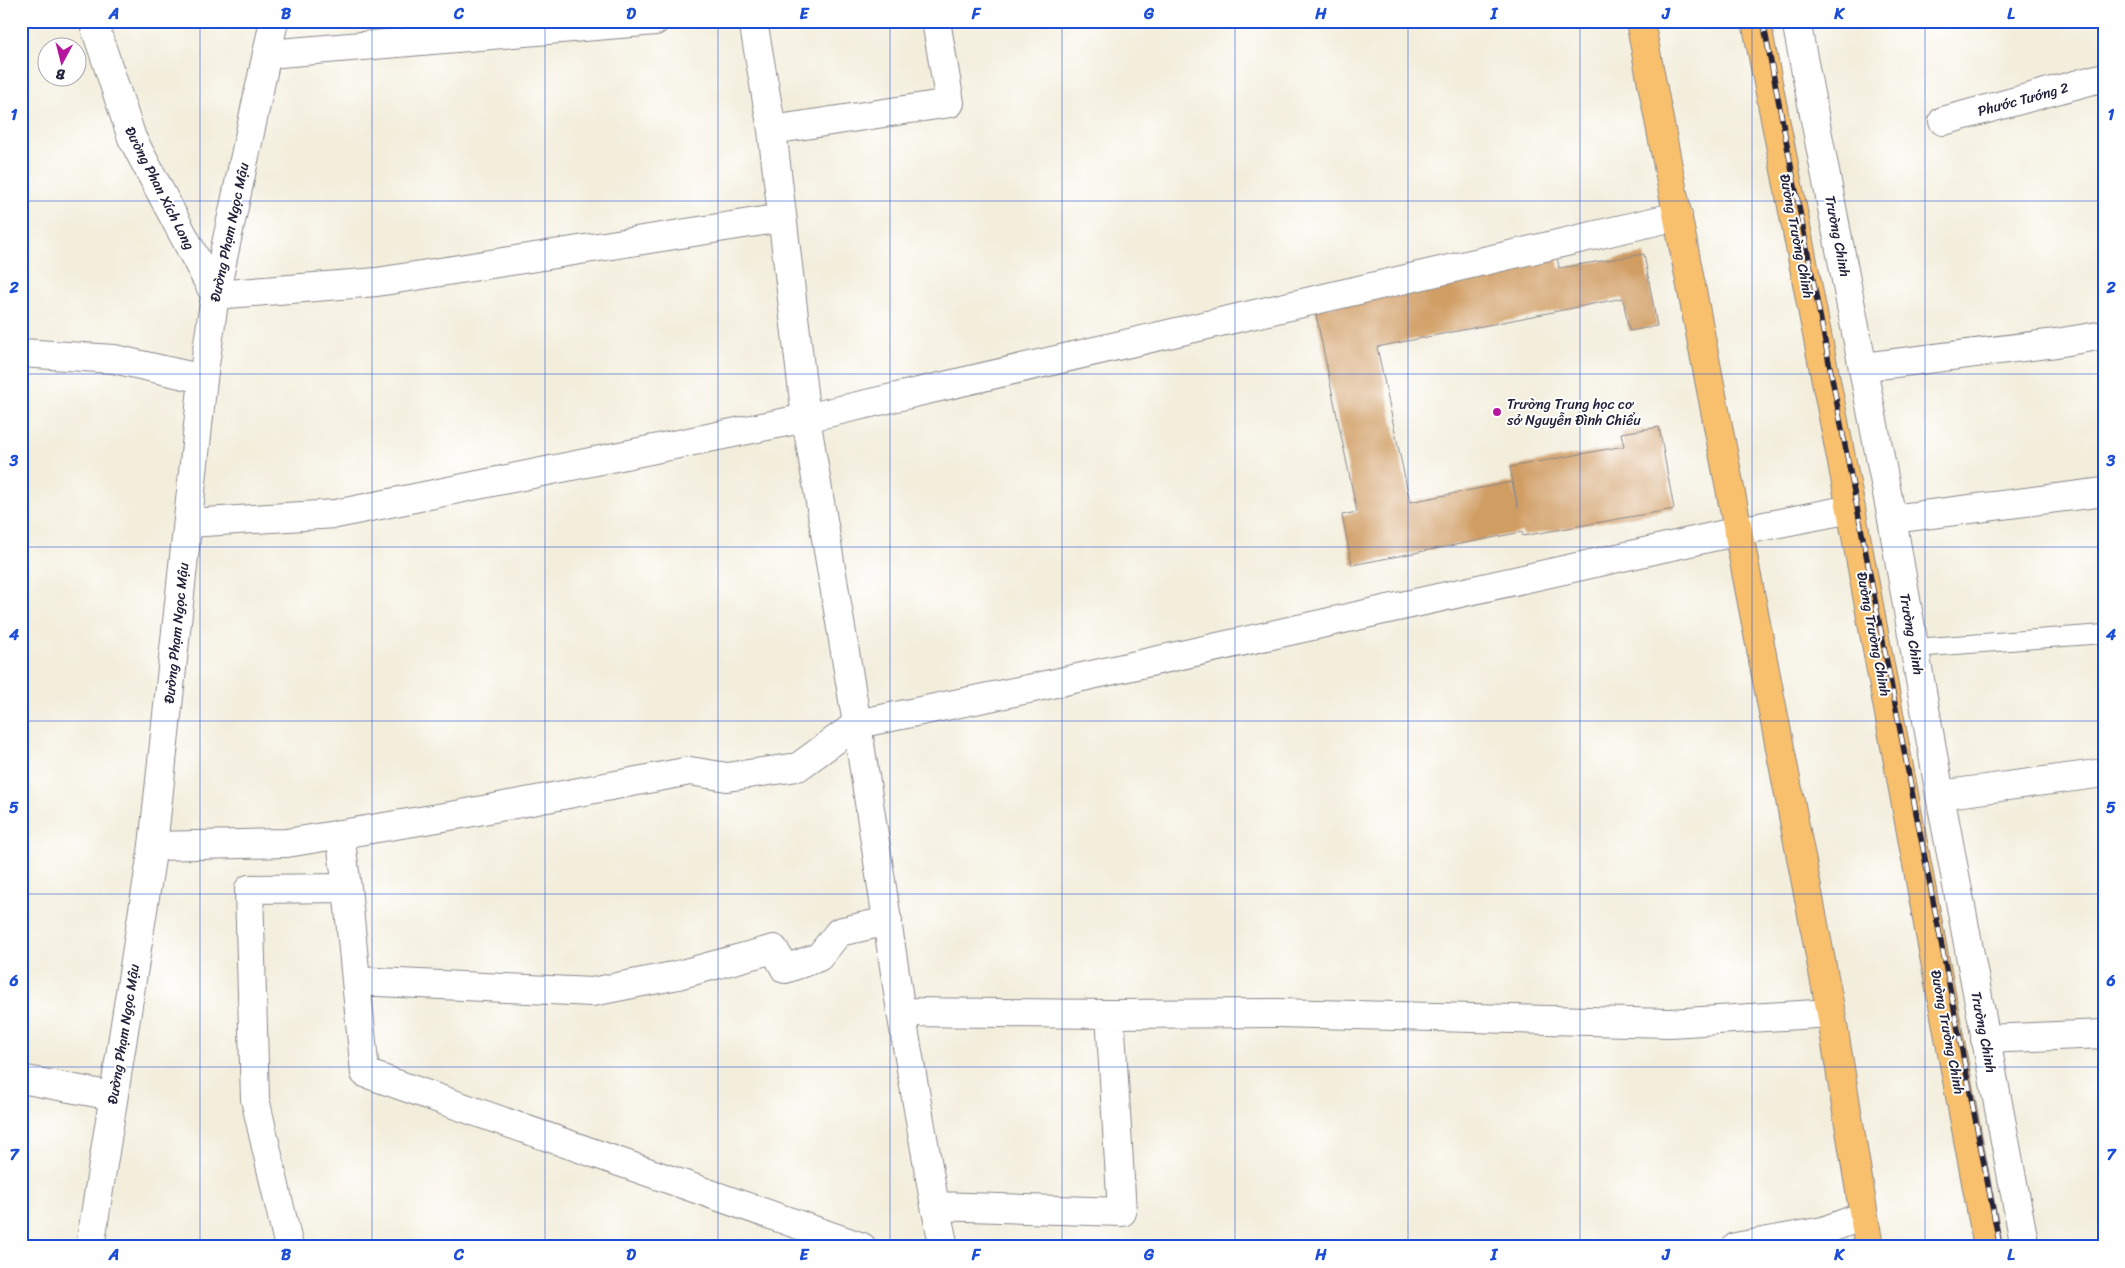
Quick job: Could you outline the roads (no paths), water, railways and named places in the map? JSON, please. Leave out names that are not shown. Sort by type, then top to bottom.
[{"type":"highway","points":[[1640,21],[1831,1013],[1869,1247]]},
{"type":"highway","name":"Đường Trường Chinh","points":[[1756,21],[1851,509],[1988,1247]]},
{"type":"street","name":"Đường Phan Xích Long","points":[[94,21],[132,138],[215,295]]},
{"type":"street","name":"Đường Phạm Ngọc Mậu","points":[[90,1247],[153,846],[203,379],[215,295],[274,21]]},
{"type":"street","points":[[268,54],[655,21]]},
{"type":"street","points":[[753,21],[772,130],[806,418],[857,724],[901,1012],[944,1247]]},
{"type":"street","points":[[772,130],[950,102],[936,21]]},
{"type":"street","name":"Trường Chinh","points":[[1796,21],[1892,519],[1940,795],[2025,1247]]},
{"type":"street","name":"Phước Tướng 2","points":[[1943,121],[2104,77]]},
{"type":"street","points":[[188,523],[336,514],[806,418],[1678,216]]},
{"type":"street","points":[[215,295],[377,282],[782,218]]},
{"type":"street","points":[[1863,367],[2104,335]]},
{"type":"street","points":[[21,354],[114,359],[203,379]]},
{"type":"street","points":[[1892,519],[2104,492]]},
{"type":"street","points":[[153,846],[287,843],[462,814],[690,771],[728,777],[798,767],[857,724],[1033,688],[1739,531],[1851,509]]},
{"type":"street","points":[[1940,795],[2104,773]]},
{"type":"street","points":[[340,834],[365,1073],[862,1247]]},
{"type":"street","points":[[289,1247],[255,1099],[249,889],[347,888]]},
{"type":"street","points":[[356,981],[592,992],[678,975],[774,949],[785,969],[819,957],[839,932],[888,921]]},
{"type":"street","points":[[901,1012],[1110,1014],[1277,1012],[1670,1023],[1831,1013]]},
{"type":"street","points":[[935,1206],[1122,1212],[1110,1014]]},
{"type":"street","points":[[1985,1039],[2104,1034]]},
{"type":"street","points":[[21,1079],[113,1096]]},
{"type":"street","points":[[1736,1247],[1823,1231],[1863,1216]]},
{"type":"lane","points":[[1915,648],[2104,634]]},
{"type":"railway","points":[[1763,21],[2000,1247]]},
{"type":"place","name":"Trường Trung học cơ sở Nguyễn Đình Chiểu","points":[[1497,412]]}]
